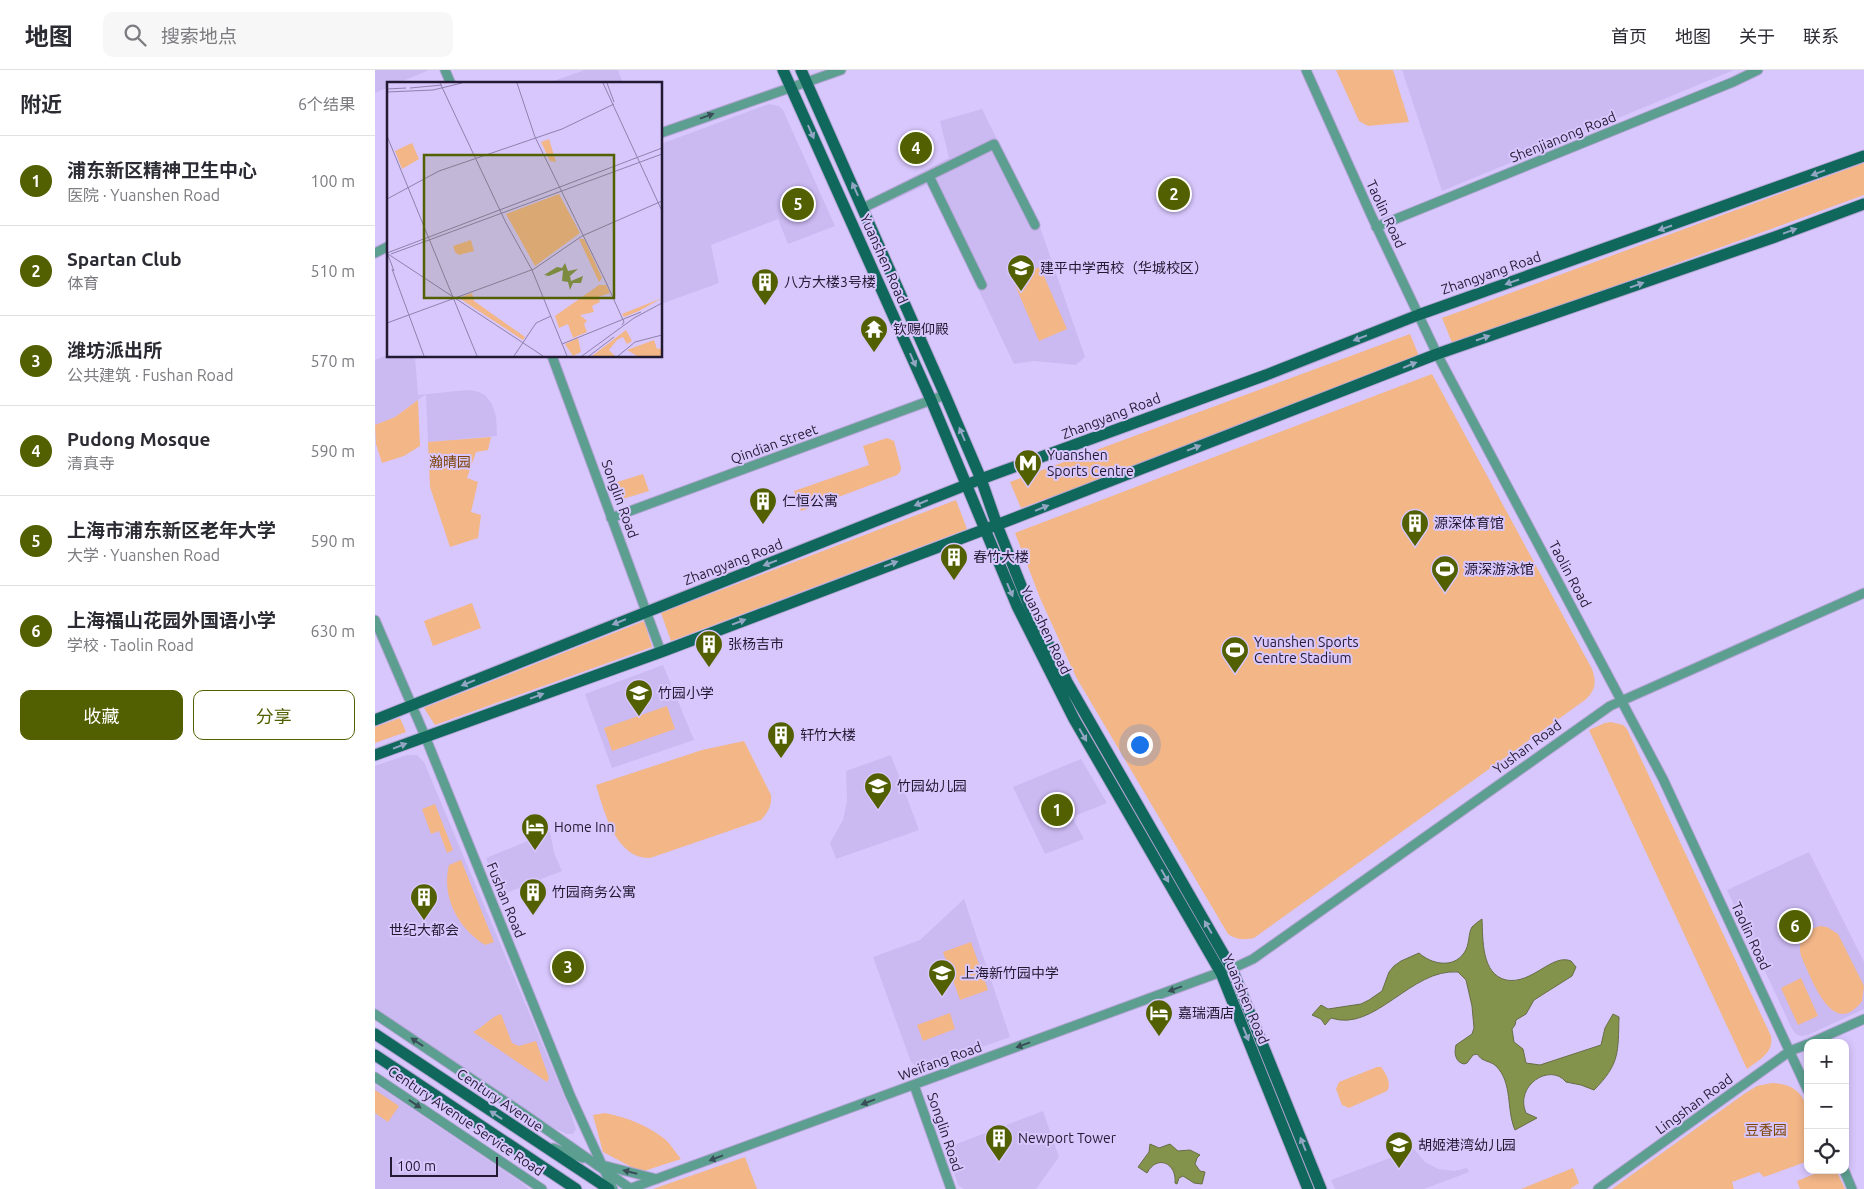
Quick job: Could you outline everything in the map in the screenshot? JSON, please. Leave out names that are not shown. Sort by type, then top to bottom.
[{"type":"main road","name":"Yuanshen Road","points":[[783,70],[931,400],[1017,606],[1074,719],[1227,971],[1308,1189]]},
{"type":"main road","name":"Yuanshen Road","points":[[801,70],[945,394],[981,479],[1028,603],[1067,682],[1227,971],[1321,1189]]},
{"type":"main road","name":"Zhangyang Road","points":[[375,720],[981,479],[1266,375],[1418,315],[1864,156]]},
{"type":"main road","points":[[375,755],[661,652],[997,525],[1437,354],[1775,237],[1864,204]]},
{"type":"main road","name":"Century Avenue","points":[[375,1034],[609,1189]]},
{"type":"main road","points":[[375,1055],[576,1189]]},
{"type":"street","points":[[445,70],[450,82]]},
{"type":"street","points":[[663,132],[841,70]]},
{"type":"street","name":"Taolin Road","points":[[1306,70],[1437,354],[1663,779],[1805,1084]]},
{"type":"street","name":"Shenjianong Road","points":[[1377,227],[1733,82],[1758,70]]},
{"type":"street","points":[[863,208],[994,144],[1035,225]]},
{"type":"street","points":[[929,176],[982,285]]},
{"type":"street","points":[[375,253],[387,247]]},
{"type":"street","name":"Songlin Road","points":[[553,358],[661,652]]},
{"type":"street","name":"Qindian Street","points":[[611,518],[945,394]]},
{"type":"street","name":"Yushan Road","points":[[1227,971],[1253,959],[1599,712],[1621,700],[1864,593]]},
{"type":"street","name":"Fushan Road","points":[[375,620],[425,736],[570,1095],[600,1165],[613,1189]]},
{"type":"street","name":"Weifang Road","points":[[630,1189],[1227,971]]},
{"type":"street","points":[[375,1014],[600,1165],[630,1189]]},
{"type":"street","name":"Lingshan Road","points":[[1818,1039],[1864,1019]]},
{"type":"street","name":"Lingshan Road","points":[[1598,1189],[1790,1052],[1804,1045]]},
{"type":"street","name":"Century Avenue Service Road","points":[[375,1077],[542,1189]]},
{"type":"street","name":"Songlin Road","points":[[914,1085],[951,1189]]},
{"type":"street","points":[[573,1148],[591,1141]]},
{"type":"street","points":[[537,1142],[600,1165],[658,1179]]},
{"type":"street","points":[[1846,1174],[1852,1189]]},
{"type":"shaded area","points":[[375,70],[429,70],[401,82],[387,82],[387,88],[375,93]]},
{"type":"shaded area","points":[[585,70],[618,70],[622,82],[551,82]]},
{"type":"shaded area","points":[[1402,70],[1734,70],[1442,191]]},
{"type":"shaded area","points":[[769,104],[779,106],[783,110],[835,226],[788,244],[778,219],[711,245],[719,283],[663,303],[663,143]]},
{"type":"shaded area","name":"建平中学西校（华城校区）","points":[[982,109],[1040,227],[1085,357],[1076,365],[1033,361],[1014,364],[928,184],[885,204],[880,194],[949,158],[940,121]]},
{"type":"shaded area","points":[[387,355],[387,358],[415,358],[418,395],[467,390],[485,395],[492,404],[496,416],[497,436],[428,442],[426,395],[395,417],[375,425],[375,360]]},
{"type":"shaded area","name":"竹园小学","points":[[663,665],[694,740],[612,768],[585,694]]},
{"type":"shaded area","points":[[407,755],[417,755],[424,762],[570,1110],[576,1129],[573,1134],[567,1134],[554,1128],[375,1010],[375,766]]},
{"type":"shaded area","name":"竹园幼儿园","points":[[891,755],[919,830],[836,859],[830,843],[843,820],[847,801],[846,771]]},
{"type":"shaded area","points":[[1081,759],[1107,803],[1072,817],[1084,839],[1045,854],[1013,787]]},
{"type":"shaded area","points":[[550,832],[554,853],[562,871],[501,895],[486,858]]},
{"type":"shaded area","points":[[1809,852],[1864,962],[1864,1009],[1808,1035],[1801,1036],[1792,1029],[1727,890]]},
{"type":"shaded area","name":"上海新竹园中学","points":[[964,899],[1010,1037],[923,1068],[918,1068],[911,1062],[873,957],[920,940]]},
{"type":"shaded area","points":[[1482,919],[1485,955],[1492,971],[1498,976],[1506,980],[1524,978],[1556,961],[1564,960],[1571,961],[1576,967],[1572,976],[1534,1000],[1526,1014],[1516,1020],[1512,1029],[1514,1042],[1523,1049],[1526,1063],[1540,1065],[1601,1045],[1605,1028],[1613,1014],[1619,1017],[1616,1057],[1609,1073],[1594,1090],[1566,1082],[1559,1076],[1543,1076],[1535,1080],[1525,1094],[1524,1103],[1526,1113],[1537,1118],[1515,1130],[1505,1080],[1496,1066],[1481,1059],[1477,1054],[1473,1055],[1464,1064],[1456,1057],[1456,1045],[1472,1034],[1474,1028],[1472,1006],[1466,980],[1458,972],[1441,973],[1425,980],[1363,1017],[1347,1020],[1331,1018],[1325,1025],[1321,1019],[1312,1015],[1321,1005],[1328,1009],[1361,1004],[1369,1000],[1382,991],[1389,972],[1394,966],[1419,953],[1436,962],[1448,963],[1454,961],[1466,950],[1472,927]]},
{"type":"shaded area","points":[[375,1084],[522,1183],[529,1189],[375,1189]]},
{"type":"shaded area","points":[[1043,1111],[1059,1157],[1036,1189],[964,1189],[958,1185],[946,1148]]},
{"type":"shaded area","points":[[1150,1144],[1159,1148],[1170,1144],[1178,1151],[1190,1150],[1200,1155],[1195,1164],[1200,1171],[1205,1172],[1202,1184],[1194,1183],[1183,1176],[1179,1178],[1177,1184],[1175,1183],[1173,1170],[1166,1163],[1156,1164],[1147,1173],[1138,1167],[1149,1152]]},
{"type":"shaded area","name":"胡姬港湾幼儿园","points":[[1414,1149],[1425,1162],[1438,1169],[1454,1171],[1467,1168],[1469,1172],[1424,1189],[1335,1189],[1331,1180]]},
{"type":"green space","points":[[1336,70],[1393,70],[1409,122],[1368,126],[1359,121]]},
{"type":"green space","points":[[1864,163],[1864,195],[1453,345],[1442,318]]},
{"type":"green space","points":[[1040,267],[1067,329],[1039,341],[1012,278]]},
{"type":"green space","points":[[1410,334],[1421,361],[1021,508],[1010,482]]},
{"type":"green space","name":"Yuanshen Sports Centre","points":[[1432,374],[1592,669],[1595,683],[1593,690],[1585,700],[1254,938],[1234,937],[1228,934],[1076,677],[1040,598],[1015,533]]},
{"type":"green space","points":[[418,400],[420,446],[404,456],[382,463],[376,444],[375,425],[395,417]]},
{"type":"green space","name":"瀚晴园","points":[[491,437],[488,450],[476,452],[467,478],[478,482],[471,512],[481,515],[478,538],[450,547],[430,487],[428,442]]},
{"type":"green space","points":[[887,438],[894,441],[901,468],[897,475],[801,511],[794,491],[869,465],[863,446]]},
{"type":"green space","points":[[643,474],[649,491],[619,500],[614,483]]},
{"type":"green space","points":[[956,500],[967,529],[671,641],[661,613]]},
{"type":"green space","points":[[472,603],[481,628],[433,646],[424,621]]},
{"type":"green space","points":[[644,621],[652,647],[435,725],[424,708]]},
{"type":"green space","points":[[667,706],[675,729],[612,751],[604,728]]},
{"type":"green space","points":[[400,718],[406,732],[375,743],[375,727]]},
{"type":"green space","points":[[1611,722],[1623,725],[1627,729],[1771,1036],[1768,1052],[1747,1069],[1589,730]]},
{"type":"green space","points":[[744,741],[771,795],[769,809],[761,820],[650,858],[638,856],[628,851],[620,842],[613,832],[596,785],[702,750]]},
{"type":"green space","points":[[435,804],[453,850],[447,853],[439,831],[431,834],[422,809]]},
{"type":"green space","points":[[461,860],[494,942],[485,945],[475,938],[454,911],[447,889],[447,877],[449,865]]},
{"type":"green space","points":[[1820,926],[1827,927],[1838,934],[1864,986],[1862,1001],[1851,1011],[1841,1014],[1832,1010],[1817,990],[1801,956],[1800,946],[1803,937],[1810,930]]},
{"type":"green space","points":[[971,942],[988,990],[960,1000],[943,952]]},
{"type":"green space","points":[[1801,978],[1818,1016],[1798,1025],[1781,988]]},
{"type":"green space","points":[[950,1013],[955,1029],[923,1041],[917,1025]]},
{"type":"green space","points":[[501,1014],[512,1043],[519,1046],[536,1041],[549,1078],[547,1082],[473,1032]]},
{"type":"green space","points":[[1381,1067],[1389,1082],[1387,1091],[1349,1108],[1342,1105],[1336,1089],[1339,1082]]},
{"type":"green space","name":"豆香园","points":[[1772,1083],[1787,1085],[1797,1091],[1804,1100],[1804,1162],[1764,1177],[1759,1172],[1732,1182],[1734,1189],[1612,1189],[1744,1094],[1757,1086]]},
{"type":"green space","points":[[375,1090],[399,1106],[388,1122],[375,1113]]},
{"type":"green space","points":[[605,1113],[621,1117],[652,1130],[666,1140],[681,1159],[641,1172],[603,1152],[593,1115]]},
{"type":"green space","points":[[745,1157],[757,1189],[653,1189]]},
{"type":"green space","points":[[1573,1168],[1579,1183],[1570,1189],[1521,1189]]},
{"type":"green space","points":[[1814,1174],[1838,1174],[1845,1189],[1800,1189],[1797,1181]]},
{"type":"place","name":"Pudong Mosque","points":[[916,148]]},
{"type":"place","name":"Spartan Club","points":[[1174,194]]},
{"type":"place","name":"上海市浦东新区老年大学","points":[[798,204]]},
{"type":"place","name":"建平中学西校（华城校区）","points":[[1021,292]]},
{"type":"place","name":"八方大楼3号楼","points":[[765,306]]},
{"type":"place","name":"钦赐仰殿","points":[[874,353]]},
{"type":"place","name":"Yuanshen Sports Centre","points":[[1028,487]]},
{"type":"place","name":"仁恒公寓","points":[[763,525]]},
{"type":"place","name":"源深体育馆","points":[[1415,547]]},
{"type":"place","name":"春竹大楼","points":[[954,581]]},
{"type":"place","name":"源深游泳馆","points":[[1445,593]]},
{"type":"place","name":"张杨吉市","points":[[709,668]]},
{"type":"place","name":"Yuanshen Sports Centre Stadium","points":[[1235,674]]},
{"type":"place","name":"竹园小学","points":[[639,717]]},
{"type":"place","name":"轩竹大楼","points":[[781,759]]},
{"type":"place","name":"竹园幼儿园","points":[[878,810]]},
{"type":"place","name":"浦东新区精神卫生中心","points":[[1057,810]]},
{"type":"place","name":"Home Inn","points":[[535,851]]},
{"type":"place","name":"竹园商务公寓","points":[[533,916]]},
{"type":"place","name":"世纪大都会","points":[[424,921]]},
{"type":"place","name":"上海福山花园外国语小学","points":[[1795,926]]},
{"type":"place","name":"潍坊派出所","points":[[568,967]]},
{"type":"place","name":"上海新竹园中学","points":[[942,997]]},
{"type":"place","name":"嘉瑞酒店","points":[[1159,1037]]},
{"type":"place","name":"Newport Tower","points":[[999,1162]]},
{"type":"place","name":"胡姬港湾幼儿园","points":[[1399,1169]]}]
